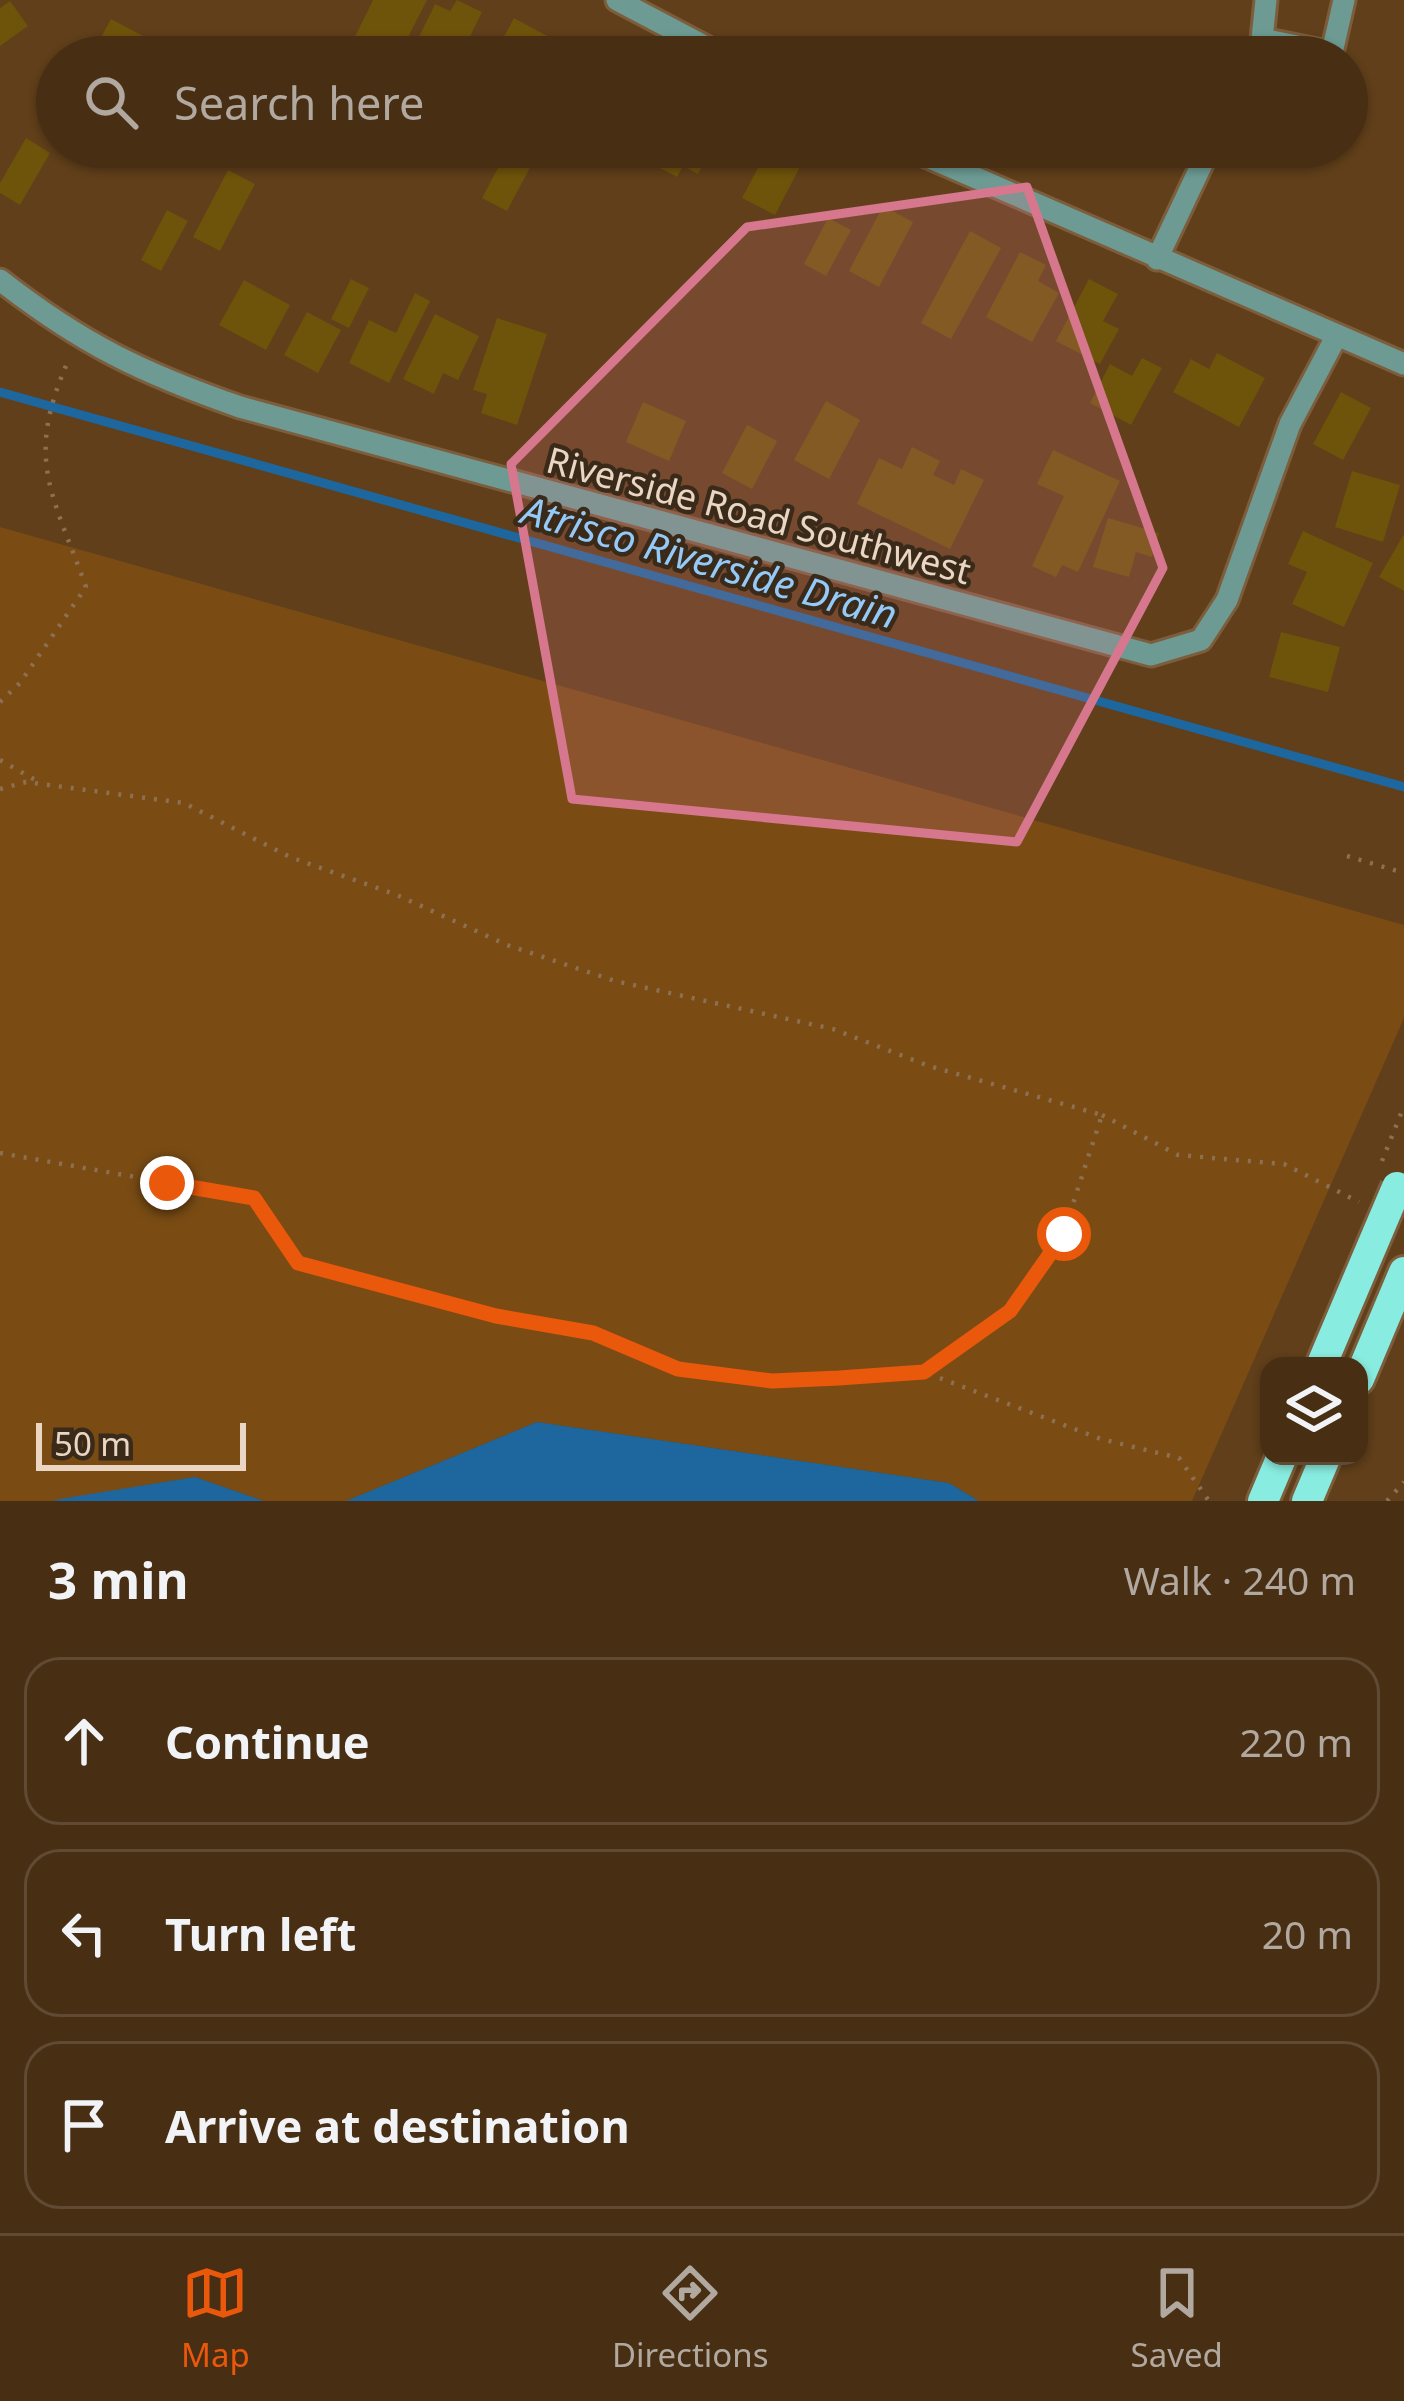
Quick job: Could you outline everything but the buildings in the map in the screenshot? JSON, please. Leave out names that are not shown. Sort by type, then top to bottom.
[{"type":"main road","points":[[1324,1357],[1392,1178]]},
{"type":"main road","points":[[1368,1357],[1404,1272]]},
{"type":"main road","points":[[1263,1501],[1278,1465]]},
{"type":"main road","points":[[1307,1501],[1322,1465]]},
{"type":"street","points":[[1260,36],[1266,0]]},
{"type":"street","points":[[1336,36],[1344,0]]},
{"type":"street","points":[[626,2],[687,36]]},
{"type":"street","points":[[952,168],[1404,364]]},
{"type":"street","points":[[1157,259],[1200,168]]},
{"type":"street","name":"Riverside Road Southwest","points":[[0,280],[78,338],[146,374],[240,407],[1151,655],[1201,640],[1227,600],[1290,424],[1337,335]]},
{"type":"path","points":[[0,702],[20,683],[86,586],[52,506],[42,434],[78,338]]},
{"type":"path","points":[[0,760],[41,784]]},
{"type":"path","points":[[0,789],[41,784],[184,803],[290,856],[397,895],[507,945],[615,981],[833,1029],[929,1066],[1102,1115],[1178,1154],[1284,1164],[1364,1204]]},
{"type":"path","points":[[1347,856],[1404,873]]},
{"type":"path","points":[[1392,1178],[1404,1106]]},
{"type":"path","points":[[924,1372],[1010,1311],[1064,1234],[1102,1115]]},
{"type":"path","points":[[0,1154],[254,1198],[298,1263],[496,1316],[593,1333],[678,1369],[772,1381],[924,1372],[1101,1439],[1179,1457],[1209,1501]]},
{"type":"path","points":[[1387,1501],[1404,1481]]},
{"type":"highlighted area","points":[[1027,187],[1163,568],[1017,842],[572,799],[511,464],[747,227]]},
{"type":"shaded area","points":[[0,527],[1404,925],[1404,1018],[1192,1501],[979,1501],[949,1483],[537,1422],[346,1501],[264,1501],[195,1477],[53,1501],[0,1501]]},
{"type":"water","points":[[537,1422],[949,1483],[979,1501],[346,1501]]},
{"type":"water","points":[[195,1477],[264,1501],[53,1501],[60,1499]]},
{"type":"waterway","name":"Atrisco Riverside Drain","points":[[0,392],[1404,787]]},
{"type":"route","points":[[167,1183],[254,1198],[298,1263],[496,1316],[593,1333],[678,1369],[772,1381],[924,1372],[1010,1311],[1064,1234]]}]
